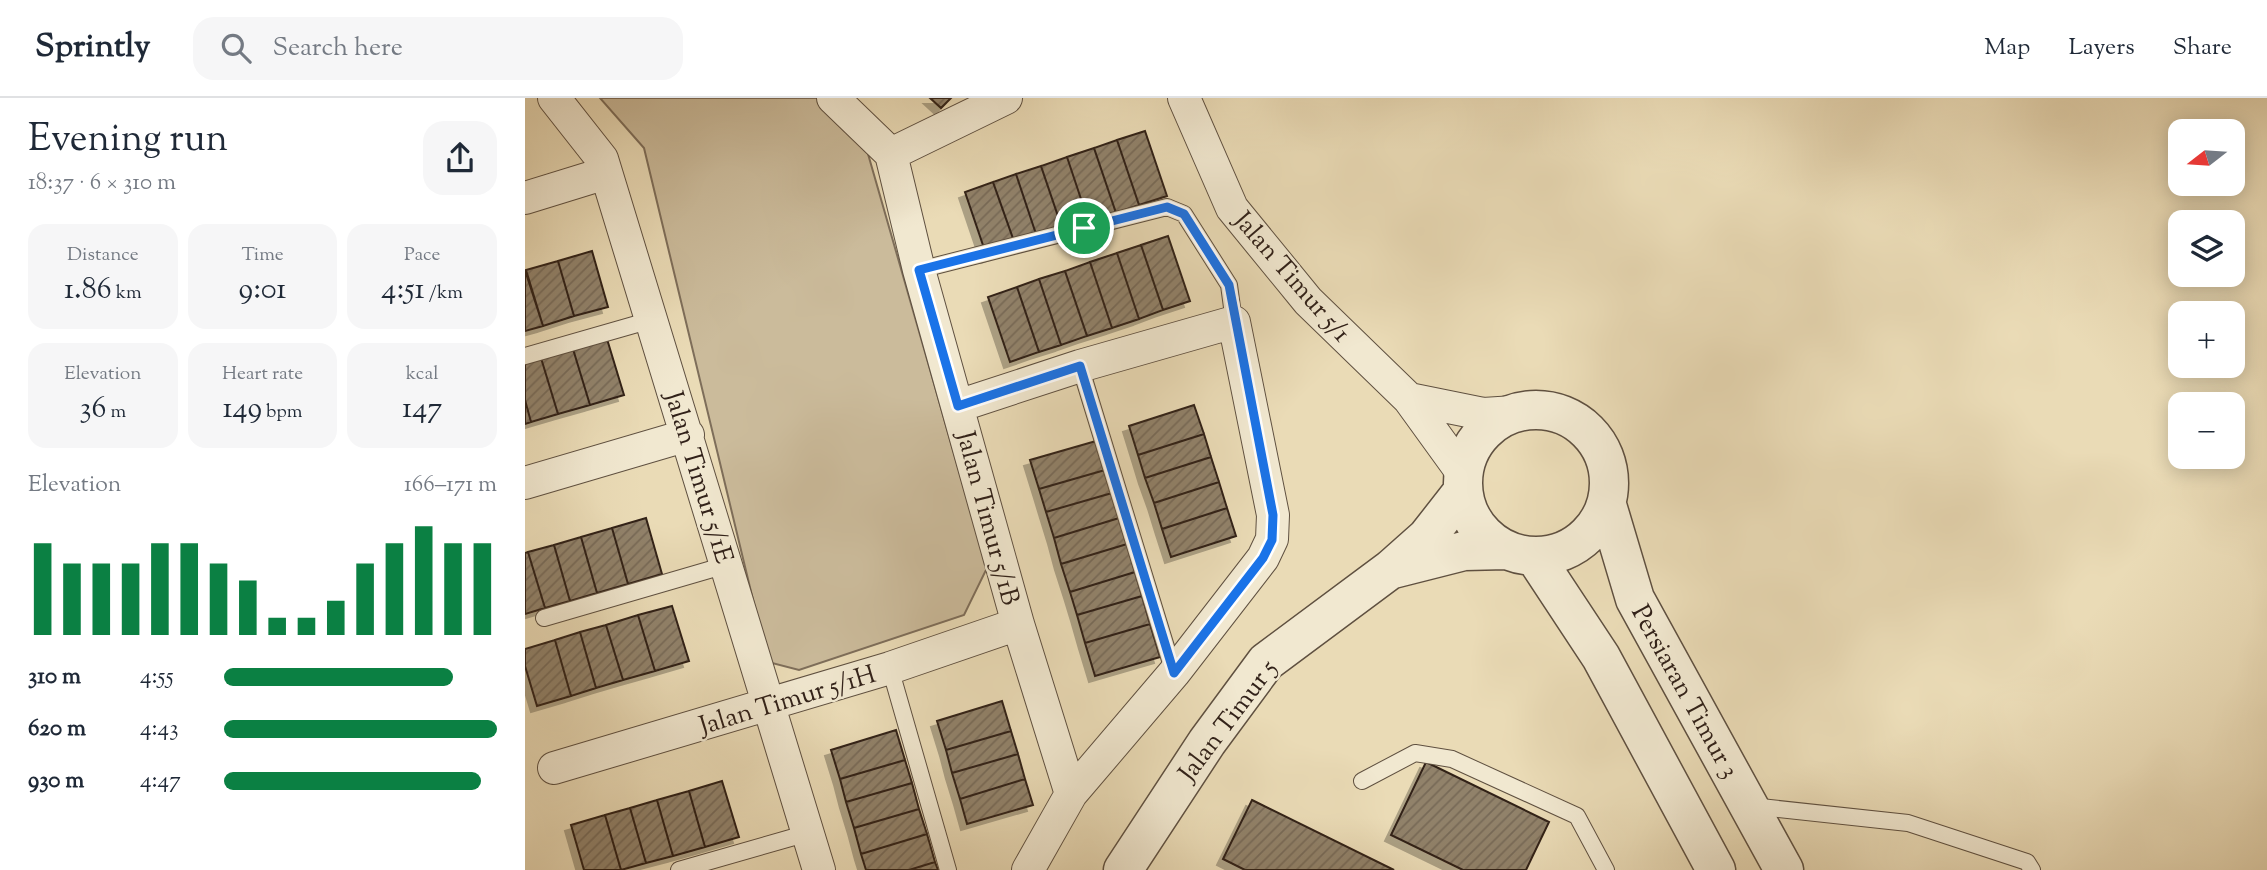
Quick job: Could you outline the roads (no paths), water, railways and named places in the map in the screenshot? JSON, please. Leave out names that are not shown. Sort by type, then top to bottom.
[{"type":"street","name":"Jalan Timur 5/1E","points":[[554,98],[602,159],[819,870]]},
{"type":"street","points":[[833,98],[891,154],[1006,98]]},
{"type":"street","name":"Jalan Timur 5/1","points":[[1184,98],[1233,208],[1308,301],[1409,399],[1464,483]]},
{"type":"street","name":"Jalan Timur 5/1B","points":[[891,154],[919,270],[1018,624],[1071,794]]},
{"type":"street","points":[[525,198],[606,173]]},
{"type":"street","points":[[958,406],[1080,366],[1234,322],[1273,515],[1272,540],[1263,558],[1174,673],[1071,794],[1028,870]]},
{"type":"street","points":[[1409,399],[1483,414],[1537,409],[1560,413],[1579,424],[1596,440],[1606,460],[1610,482],[1607,505],[1596,526],[1580,543],[1559,553],[1521,554]]},
{"type":"street","points":[[1515,412],[1492,424],[1475,442],[1465,465],[1464,483],[1470,515],[1485,536],[1521,554],[1601,657],[1716,870]]},
{"type":"street","points":[[525,483],[688,435]]},
{"type":"street","name":"Jalan Timur 5","points":[[1123,870],[1206,742],[1266,662],[1391,569],[1427,537],[1464,483]]},
{"type":"street","name":"Persiaran Timur 3","points":[[1607,505],[1635,599],[1784,870]]},
{"type":"street","name":"Jalan Timur 5","points":[[1391,569],[1464,551],[1521,554]]},
{"type":"street","name":"Jalan Timur 5/1H","points":[[554,768],[890,668],[1018,624]]},
{"type":"lane","points":[[919,270],[1167,207],[1184,214],[1229,285],[1234,322]]},
{"type":"lane","points":[[525,356],[651,320]]},
{"type":"lane","points":[[1080,366],[1174,673]]},
{"type":"lane","points":[[544,618],[726,565]]},
{"type":"lane","points":[[890,668],[949,870]]},
{"type":"lane","points":[[1361,781],[1415,753],[1452,759],[1577,816],[1606,870]]},
{"type":"lane","points":[[1749,805],[1908,823],[2027,862],[2032,870]]},
{"type":"lane","points":[[679,870],[808,833]]}]
